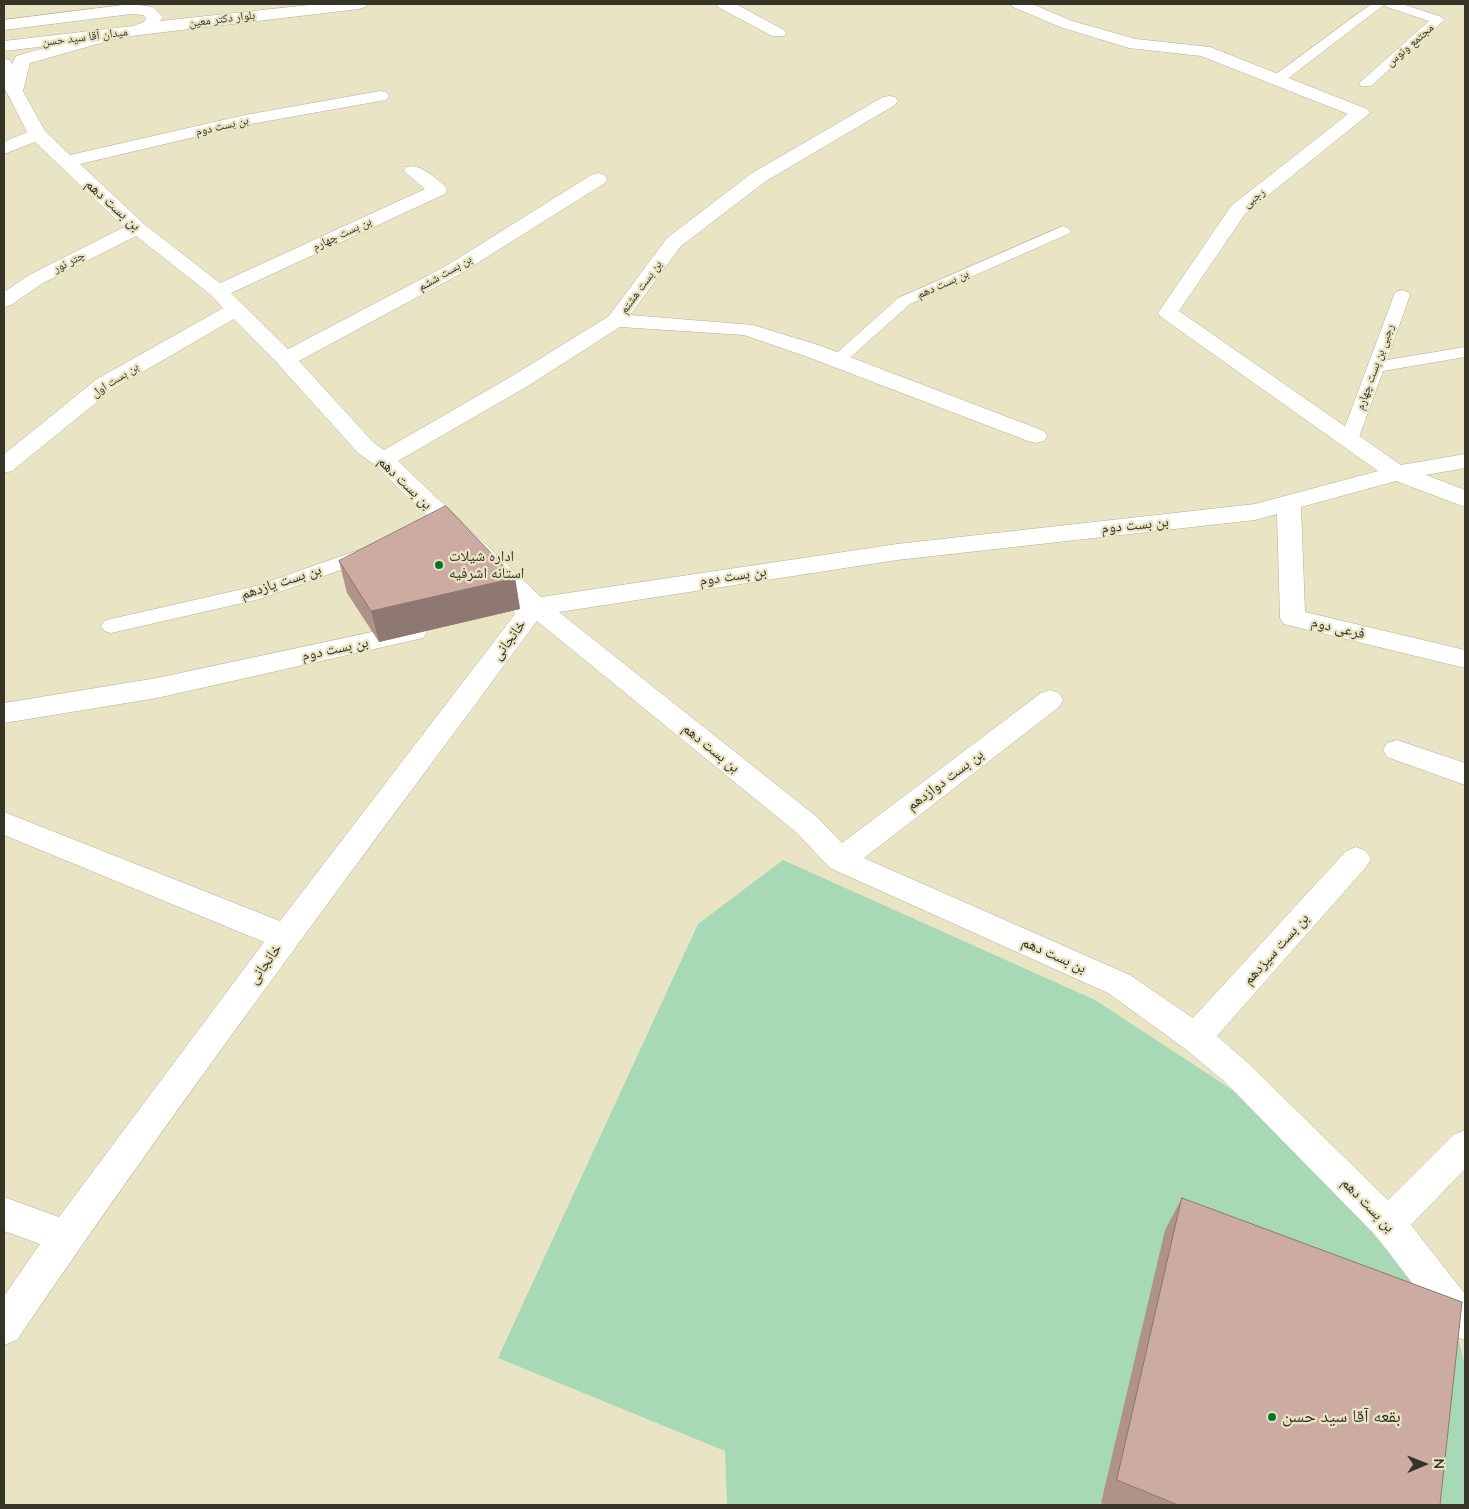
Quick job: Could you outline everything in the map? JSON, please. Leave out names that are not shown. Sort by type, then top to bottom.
[{"type":"street","name":"بلوار دکتر معین","points":[[144,28],[359,4]]},
{"type":"street","points":[[724,4],[778,32]]},
{"type":"street","name":"رجبی","points":[[1019,4],[1066,24],[1135,44],[1204,51],[1361,113],[1238,210],[1168,313],[1397,473],[1465,499]]},
{"type":"street","name":"میدان آقا سید حسن","points":[[4,25],[144,8],[155,17],[154,21],[144,28],[109,35],[4,46]]},
{"type":"street","points":[[144,8],[163,8]]},
{"type":"street","points":[[14,91],[22,60],[109,35]]},
{"type":"street","name":"بن بست دهم","points":[[4,64],[14,91],[37,134],[137,228],[218,291],[237,309],[286,359],[366,448],[383,460],[438,526],[807,825],[840,860],[1119,984],[1195,1038],[1236,1072],[1388,1224],[1465,1322]]},
{"type":"street","name":"بن بست دوم","points":[[66,162],[245,120],[380,96]]},
{"type":"street","name":"بن بست هشتم","points":[[383,460],[520,381],[616,320],[674,242],[759,177],[889,101]]},
{"type":"street","points":[[4,149],[37,134]]},
{"type":"street","name":"بن بست چهارم","points":[[218,291],[438,190],[413,171]]},
{"type":"street","name":"بن بست ششم","points":[[286,359],[453,270],[598,178]]},
{"type":"street","name":"چتر نور","points":[[4,301],[36,279],[137,228]]},
{"type":"street","name":"بن بست اول","points":[[4,466],[105,384],[237,309]]},
{"type":"street","points":[[616,320],[746,329],[837,360],[1036,436]]},
{"type":"street","name":"بن بست دوم","points":[[496,614],[535,606],[896,552],[1255,512],[1397,473],[1465,462]]},
{"type":"street","name":"فرعی دوم","points":[[1289,502],[1293,618],[1465,658]]},
{"type":"street","name":"خانجانی","points":[[4,1327],[65,1236],[285,937],[535,606]]},
{"type":"street","name":"بن بست دوم","points":[[4,713],[157,688],[438,627]]},
{"type":"street","name":"بن بست دوازدهم","points":[[840,860],[1050,700]]},
{"type":"street","points":[[1397,750],[1465,774]]},
{"type":"street","points":[[4,823],[285,937]]},
{"type":"street","name":"بن بست سیزدهم","points":[[1195,1038],[1356,859]]},
{"type":"street","points":[[1388,1224],[1465,1146]]},
{"type":"street","points":[[4,1214],[65,1236]]},
{"type":"lane","points":[[1277,80],[1379,4]]},
{"type":"lane","name":"مجتمع ونوس","points":[[1366,83],[1438,20],[1391,4]]},
{"type":"lane","name":"بن بست دهم","points":[[837,360],[904,301],[1063,231]]},
{"type":"lane","name":"رجبی بن بست چهارم","points":[[1349,440],[1402,295]]},
{"type":"lane","points":[[1376,367],[1465,352]]},
{"type":"lane","name":"بن بست یازدهم","points":[[111,626],[260,592],[383,547]]},
{"type":"green space","points":[[783,860],[1095,1000],[1237,1093],[1358,1216],[1457,1334],[1465,1365],[1465,1505],[727,1505],[725,1451],[498,1358],[698,924]]},
{"type":"building","points":[[446,506],[515,578],[371,611],[339,561]]},
{"type":"building","name":"بقعه آقا سید حسن","points":[[1182,1198],[1462,1302],[1440,1505],[1178,1505],[1117,1480]]},
{"type":"place","name":"اداره شیلات استانه اشرفیه","points":[[439,565]]},
{"type":"place","name":"بقعه آقا سید حسن","points":[[1272,1417]]}]
